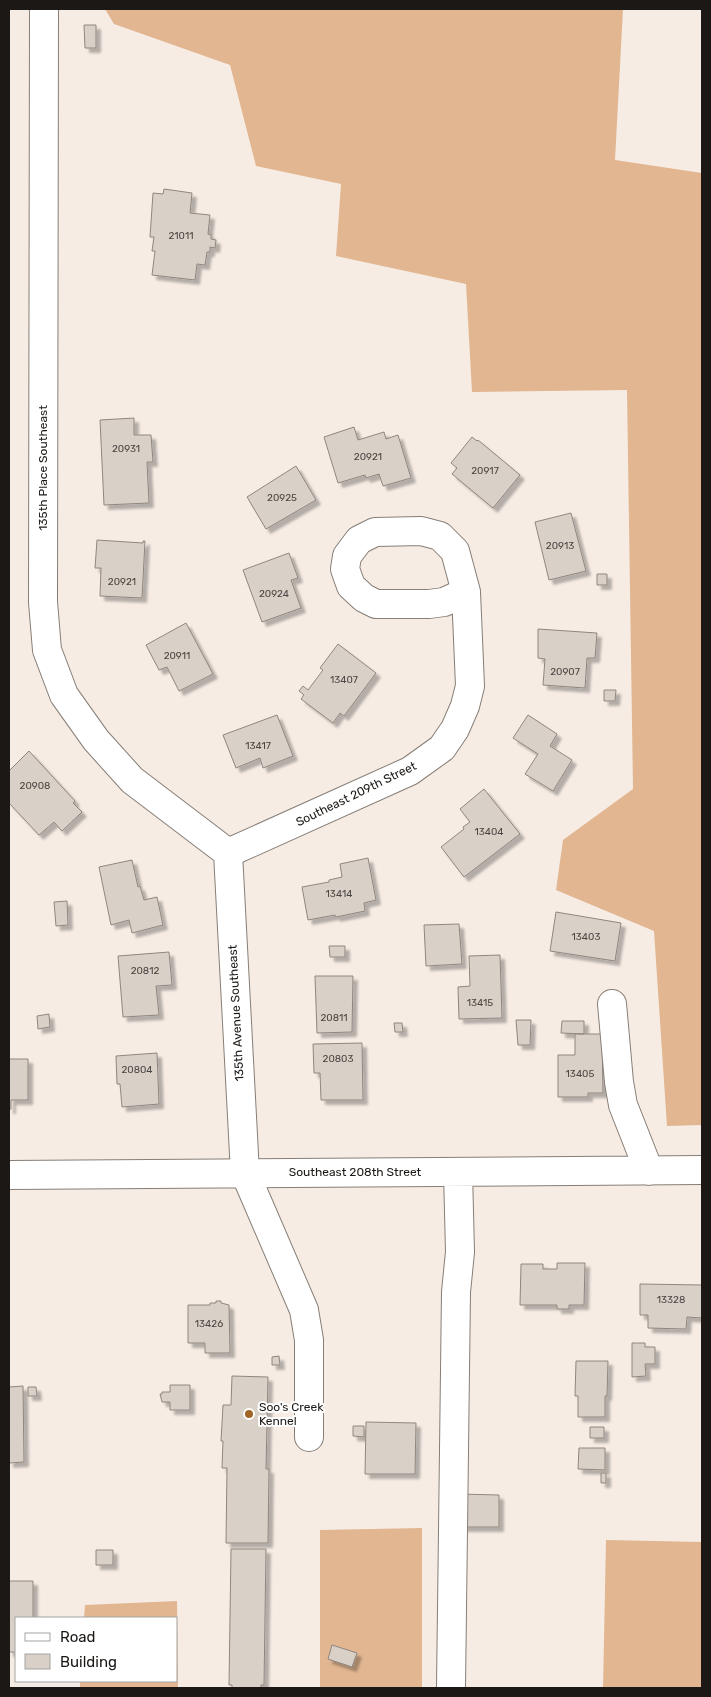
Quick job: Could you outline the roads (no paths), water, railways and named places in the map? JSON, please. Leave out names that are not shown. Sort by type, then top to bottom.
[{"type":"street","name":"135th Place Southeast","points":[[44,9],[43,602],[47,650],[64,695],[102,747],[132,780],[228,853]]},
{"type":"street","name":"Southeast 209th Street","points":[[228,853],[410,771],[442,748],[455,729],[465,706],[470,686],[466,592]]},
{"type":"street","name":"135th Avenue Southeast","points":[[228,853],[245,1173]]},
{"type":"street","points":[[612,1004],[623,1105],[649,1170]]},
{"type":"street","name":"Southeast 208th Street","points":[[9,1175],[702,1170]]},
{"type":"street","points":[[451,1688],[456,1292],[460,1252],[458,1172]]},
{"type":"street","points":[[245,1173],[304,1310],[310,1340],[310,1437]]},
{"type":"place","name":"Soo's Creek Kennel","points":[[249,1414]]}]
